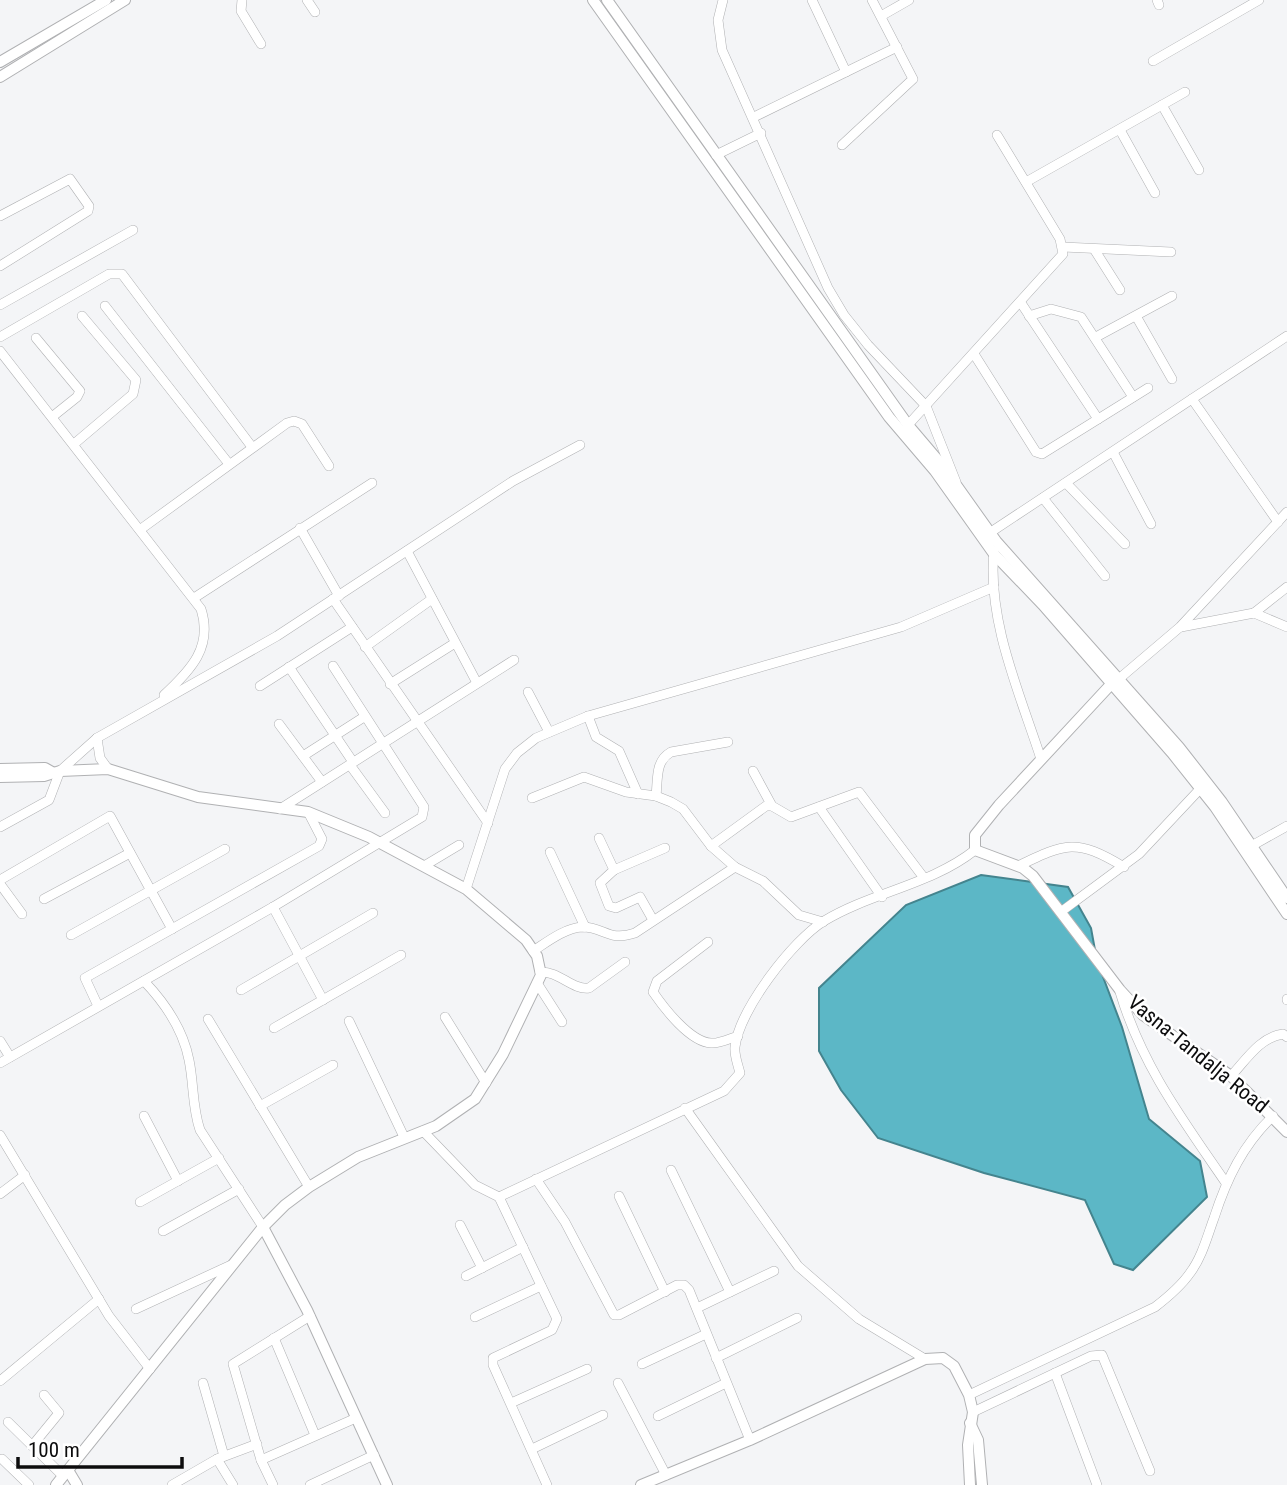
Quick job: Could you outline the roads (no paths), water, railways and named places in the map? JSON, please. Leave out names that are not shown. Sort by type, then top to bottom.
[{"type":"street","points":[[0,62],[106,0]]},
{"type":"street","points":[[0,77],[125,0]]},
{"type":"street","points":[[242,0],[241,11],[261,44]]},
{"type":"street","points":[[307,0],[314,12]]},
{"type":"street","points":[[593,0],[889,417],[942,481],[994,554],[1116,680],[1287,898]]},
{"type":"street","points":[[607,0],[908,425],[958,486],[994,537],[1214,791],[1287,914]]},
{"type":"street","points":[[723,0],[718,20],[718,36],[803,234],[844,315],[896,377],[926,406],[958,486]]},
{"type":"street","points":[[812,0],[846,72]]},
{"type":"street","points":[[842,145],[913,79],[872,0]]},
{"type":"street","points":[[881,16],[909,0]]},
{"type":"street","points":[[1153,61],[1259,0]]},
{"type":"street","points":[[754,117],[897,47]]},
{"type":"street","points":[[1026,182],[1185,92]]},
{"type":"street","points":[[1163,105],[1199,170]]},
{"type":"street","points":[[1119,130],[1155,193]]},
{"type":"street","points":[[716,155],[761,133]]},
{"type":"street","points":[[908,425],[1060,261],[1063,247],[998,135]]},
{"type":"street","points":[[0,216],[70,178],[89,206],[88,211],[0,265]]},
{"type":"street","points":[[0,305],[134,230]]},
{"type":"street","points":[[1063,247],[1171,252]]},
{"type":"street","points":[[1094,249],[1120,290]]},
{"type":"street","points":[[0,337],[109,274],[122,274],[252,447]]},
{"type":"street","points":[[1096,337],[1172,296]]},
{"type":"street","points":[[1021,303],[1098,419]]},
{"type":"street","points":[[105,306],[229,464]]},
{"type":"street","points":[[1029,316],[1044,310],[1064,310],[1081,317],[1133,397]]},
{"type":"street","points":[[74,444],[134,394],[137,387],[136,380],[82,316]]},
{"type":"street","points":[[1136,316],[1172,379]]},
{"type":"street","points":[[994,537],[1066,482],[1287,336]]},
{"type":"street","points":[[36,338],[79,391],[52,418]]},
{"type":"street","points":[[0,351],[194,598],[207,627],[205,644],[186,674],[155,704]]},
{"type":"street","points":[[974,354],[1036,452],[1042,454],[1148,388]]},
{"type":"street","points":[[1192,399],[1278,522]]},
{"type":"street","points":[[141,529],[252,447],[293,421],[302,424],[329,466]]},
{"type":"street","points":[[0,827],[49,800],[56,772],[97,738],[211,675],[336,598],[513,481],[580,445]]},
{"type":"street","points":[[1113,452],[1151,524]]},
{"type":"street","points":[[1066,482],[1125,544]]},
{"type":"street","points":[[194,598],[372,483]]},
{"type":"street","points":[[1043,498],[1105,576]]},
{"type":"street","points":[[499,1197],[724,1091],[740,1073],[735,1048],[752,1002],[778,965],[823,922],[944,872],[975,850],[975,835],[1041,760],[1116,680],[1180,627],[1287,512]]},
{"type":"street","points":[[300,528],[352,627],[488,823]]},
{"type":"street","points":[[994,537],[994,587],[1008,655],[1041,760]]},
{"type":"street","points":[[407,551],[477,683]]},
{"type":"street","points":[[466,890],[505,769],[517,754],[549,732],[588,716],[901,627],[994,587]]},
{"type":"street","points":[[1180,627],[1254,613],[1287,587]]},
{"type":"street","points":[[365,647],[432,600]]},
{"type":"street","points":[[1254,613],[1287,627]]},
{"type":"street","points":[[260,686],[352,627]]},
{"type":"street","points":[[390,684],[455,643]]},
{"type":"street","points":[[280,808],[514,660]]},
{"type":"street","points":[[0,1063],[273,907],[380,843],[425,812],[333,666]]},
{"type":"street","points":[[289,667],[385,813]]},
{"type":"street","points":[[528,692],[549,732]]},
{"type":"street","points":[[588,716],[596,737],[619,751],[638,794]]},
{"type":"street","points":[[303,756],[363,717]]},
{"type":"street","points":[[278,724],[322,782]]},
{"type":"street","points":[[97,738],[100,758],[108,769]]},
{"type":"street","points":[[656,796],[663,757],[671,752],[728,742]]},
{"type":"street","points":[[0,769],[45,768],[56,772]]},
{"type":"street","points":[[0,778],[108,769],[198,797],[308,812],[380,843],[466,890],[502,918],[533,951],[538,977],[562,1022]]},
{"type":"street","points":[[753,771],[772,806]]},
{"type":"street","points":[[532,798],[584,777],[638,794],[656,796],[683,809],[711,846],[735,867],[763,881],[799,915],[823,922]]},
{"type":"street","points":[[1062,911],[1124,867],[1200,789]]},
{"type":"street","points":[[711,846],[766,806],[772,806],[791,817],[859,792],[925,878]]},
{"type":"street","points":[[819,807],[882,897]]},
{"type":"street","points":[[98,1006],[85,978],[319,846],[322,839],[308,812]]},
{"type":"street","points":[[22,914],[0,882],[110,816],[172,929]]},
{"type":"street","points":[[1247,848],[1287,826]]},
{"type":"street","points":[[599,838],[614,870]]},
{"type":"street","points":[[424,866],[459,845]]},
{"type":"street","points":[[1018,866],[1056,848],[1078,846],[1094,849],[1124,867]]},
{"type":"street","points":[[653,920],[640,897],[616,908],[609,906],[600,883],[614,870],[665,848]]},
{"type":"street","points":[[71,935],[225,849]]},
{"type":"street","name":"Vasna-Tandalja Road","points":[[975,850],[1018,866],[1034,876],[1120,990],[1143,1015],[1231,1076],[1287,1132]]},
{"type":"street","points":[[550,852],[585,927]]},
{"type":"street","points":[[44,899],[130,853]]},
{"type":"street","points":[[533,951],[559,935],[585,927],[620,938],[735,867]]},
{"type":"street","points":[[273,907],[323,1000]]},
{"type":"street","points":[[241,990],[373,913]]},
{"type":"street","points":[[708,942],[657,981],[653,992],[690,1032],[700,1039],[712,1043],[738,1036]]},
{"type":"street","points":[[274,1028],[401,955]]},
{"type":"street","points":[[62,1477],[263,1227],[285,1205],[358,1157],[459,1113],[475,1099],[486,1083],[538,977],[551,971],[582,989],[589,988],[625,962]]},
{"type":"street","points":[[144,981],[178,1025],[189,1059],[194,1113],[200,1130],[263,1227],[290,1276],[387,1485]]},
{"type":"street","points":[[1120,990],[1128,1018],[1159,1086],[1227,1183]]},
{"type":"street","points":[[445,1017],[486,1083]]},
{"type":"street","points":[[208,1020],[309,1187]]},
{"type":"street","points":[[349,1021],[404,1137]]},
{"type":"street","points":[[1231,1076],[1272,1035],[1287,1025]]},
{"type":"street","points":[[1272,1035],[1283,1034],[1287,1037]]},
{"type":"street","points":[[0,1041],[10,1057]]},
{"type":"street","points":[[260,1106],[333,1065]]},
{"type":"street","points":[[685,1108],[798,1266],[859,1319],[925,1359]]},
{"type":"street","points":[[144,1116],[178,1181]]},
{"type":"street","points":[[969,1395],[1155,1307],[1172,1293],[1191,1272],[1205,1246],[1227,1183],[1243,1149],[1273,1116]]},
{"type":"street","points":[[423,1130],[475,1185],[499,1197],[556,1319],[555,1327],[493,1358],[547,1485]]},
{"type":"street","points":[[0,1135],[99,1299],[150,1368]]},
{"type":"street","points":[[140,1202],[219,1158]]},
{"type":"street","points":[[671,1170],[730,1292]]},
{"type":"street","points":[[0,1195],[25,1175]]},
{"type":"street","points":[[537,1179],[565,1222],[614,1315],[684,1285],[697,1308],[750,1440]]},
{"type":"street","points":[[163,1231],[239,1189]]},
{"type":"street","points":[[619,1196],[665,1292]]},
{"type":"street","points":[[460,1225],[482,1268]]},
{"type":"street","points":[[466,1276],[523,1247]]},
{"type":"street","points":[[136,1309],[235,1263]]},
{"type":"street","points":[[697,1308],[774,1271]]},
{"type":"street","points":[[475,1317],[541,1286]]},
{"type":"street","points":[[0,1381],[99,1299]]},
{"type":"street","points":[[272,1485],[261,1460],[233,1364],[310,1316]]},
{"type":"street","points":[[716,1358],[797,1318]]},
{"type":"street","points":[[642,1364],[706,1334]]},
{"type":"street","points":[[274,1338],[315,1435]]},
{"type":"street","points":[[972,1417],[1091,1356],[1102,1356],[1150,1471]]},
{"type":"street","points":[[642,1485],[750,1440],[925,1359],[943,1358],[954,1366],[969,1395],[982,1485]]},
{"type":"street","points":[[511,1402],[587,1369]]},
{"type":"street","points":[[1055,1373],[1097,1485]]},
{"type":"street","points":[[204,1383],[220,1458],[233,1485]]},
{"type":"street","points":[[618,1383],[666,1475]]},
{"type":"street","points":[[658,1416],[726,1383]]},
{"type":"street","points":[[32,1446],[59,1413],[44,1395]]},
{"type":"street","points":[[532,1450],[603,1415]]},
{"type":"street","points":[[970,1485],[972,1417]]},
{"type":"street","points":[[261,1460],[356,1418]]},
{"type":"street","points":[[8,1422],[62,1477],[77,1485]]},
{"type":"street","points":[[172,1485],[185,1482],[220,1458],[257,1444]]},
{"type":"street","points":[[310,1485],[374,1455]]},
{"type":"street","points":[[2,1459],[29,1485]]},
{"type":"water","points":[[981,875],[1068,887],[1091,928],[1097,961],[1122,1027],[1149,1119],[1200,1161],[1207,1197],[1133,1270],[1114,1264],[1085,1200],[984,1173],[878,1138],[841,1090],[819,1051],[819,988],[906,905]]}]
